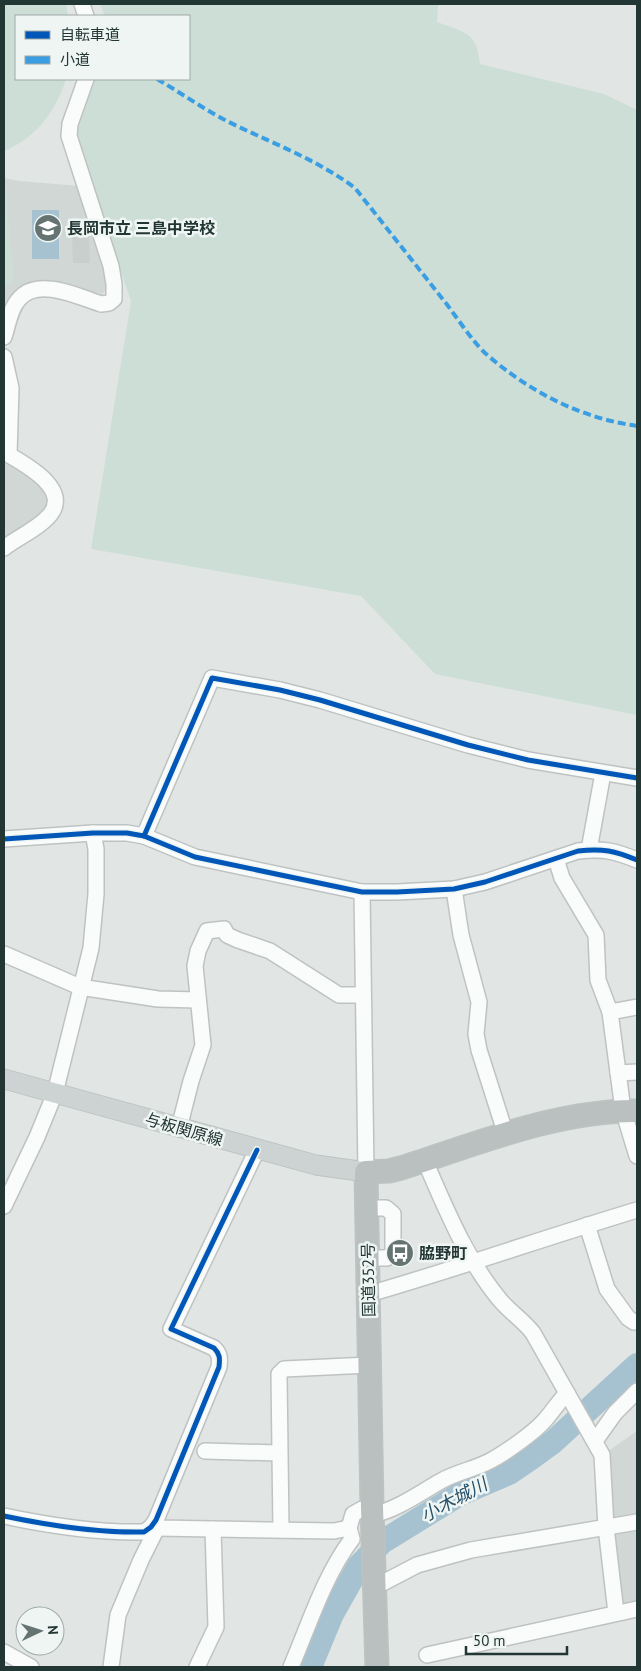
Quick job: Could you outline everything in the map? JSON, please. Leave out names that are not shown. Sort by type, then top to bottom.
[{"type":"highway","points":[[366,1172],[389,1171],[560,1119],[607,1111],[630,1110]]},
{"type":"highway","name":"国道352号","points":[[366,1172],[377,1667]]},
{"type":"main road","name":"与板関原線","points":[[4,1079],[257,1150],[316,1165],[366,1172]]},
{"type":"street","points":[[4,337],[10,317],[20,297],[37,288],[54,289],[101,304],[109,303],[114,299],[111,266],[70,136],[70,124],[86,80]]},
{"type":"street","points":[[4,358],[11,388],[9,455],[30,468],[52,488],[56,496],[56,504],[50,516],[4,548]]},
{"type":"street","points":[[144,836],[212,678],[280,690],[320,700],[468,745],[528,760],[637,778]]},
{"type":"street","points":[[589,850],[603,773]]},
{"type":"street","points":[[4,1206],[37,1137],[55,1093],[91,948],[95,902],[96,849],[93,833]]},
{"type":"street","points":[[4,839],[93,833],[127,833],[144,836],[195,857],[362,892],[454,889],[485,882],[578,851],[617,852],[637,860]]},
{"type":"street","points":[[556,859],[562,878],[596,935],[598,980],[610,1012],[618,1073],[630,1110],[637,1156]]},
{"type":"street","points":[[454,889],[460,935],[478,1002],[476,1034],[478,1050],[506,1135]]},
{"type":"street","points":[[362,892],[366,1172]]},
{"type":"street","points":[[179,1128],[191,1081],[203,1045],[195,966],[198,951],[207,931],[224,929],[227,935],[233,938],[270,951],[338,995],[363,995]]},
{"type":"street","points":[[4,954],[80,987],[158,999],[198,1000]]},
{"type":"street","points":[[610,1012],[637,1006]]},
{"type":"street","points":[[618,1073],[637,1072]]},
{"type":"street","points":[[160,1528],[156,1520],[219,1367],[220,1359],[218,1352],[214,1348],[171,1329],[257,1150]]},
{"type":"street","points":[[425,1161],[472,1261],[501,1301],[533,1333],[602,1455],[606,1527],[616,1614]]},
{"type":"street","points":[[369,1294],[637,1210]]},
{"type":"street","points":[[587,1225],[607,1289],[628,1318],[637,1322]]},
{"type":"street","points":[[281,1530],[279,1374],[284,1369],[369,1365]]},
{"type":"street","points":[[594,1439],[614,1413],[637,1391]]},
{"type":"street","points":[[290,1667],[328,1578],[342,1553],[352,1540],[349,1528],[353,1514],[362,1509],[373,1514],[388,1511],[443,1480],[490,1461],[530,1433],[545,1420],[557,1403],[569,1396]]},
{"type":"street","points":[[205,1451],[279,1453]]},
{"type":"street","points":[[4,1516],[40,1524],[88,1531],[144,1532],[160,1528],[334,1531],[349,1528]]},
{"type":"street","points":[[375,1581],[435,1559],[471,1550],[637,1522]]},
{"type":"street","points":[[112,1667],[118,1615],[141,1560],[160,1528]]},
{"type":"street","points":[[198,1667],[216,1627],[213,1529]]},
{"type":"street","points":[[427,1655],[637,1609]]},
{"type":"street","points":[[4,1652],[31,1667]]},
{"type":"shaded area","name":"長岡市立 三島中学校","points":[[4,178],[79,186],[110,285],[102,294],[50,281],[36,282],[8,299],[4,313]]},
{"type":"shaded area","points":[[4,460],[30,474],[50,497],[46,512],[4,541]]},
{"type":"shaded area","points":[[637,1431],[637,1601],[622,1604],[607,1452]]},
{"type":"green space","points":[[4,4],[66,4],[68,15],[15,15],[15,80],[66,80],[57,102],[43,122],[26,139],[4,151]]},
{"type":"green space","points":[[100,4],[438,4],[437,22],[468,35],[476,45],[480,64],[604,94],[637,110],[637,715],[435,674],[361,596],[91,549],[131,301],[74,133],[94,80],[190,80],[190,15],[105,15]]},
{"type":"green space","points":[[4,178],[14,280],[4,288]]},
{"type":"water","points":[[32,210],[59,210],[59,259],[32,259]]},
{"type":"building","points":[[89,234],[90,263],[73,263],[72,235]]},
{"type":"waterway","name":"小木城川","points":[[310,1667],[332,1614],[359,1566],[382,1542],[460,1494],[509,1473],[531,1458],[553,1442],[637,1365]]},
{"type":"marked path","points":[[159,80],[216,115],[312,162],[355,188],[475,342],[502,367],[537,391],[556,401],[595,417],[637,426]]},
{"type":"cycle path","points":[[144,836],[212,678],[280,690],[320,700],[468,745],[528,760],[637,778]]},
{"type":"cycle path","points":[[4,839],[93,833],[127,833],[144,836],[195,857],[362,892],[454,889],[485,882],[578,851],[609,851],[637,860]]},
{"type":"cycle path","points":[[4,1516],[74,1528],[126,1532],[144,1532],[156,1520],[219,1367],[218,1354],[214,1348],[171,1329],[257,1150]]},
{"type":"place","name":"長岡市立 三島中学校","points":[[48,228]]},
{"type":"place","name":"脇野町","points":[[400,1253]]}]
